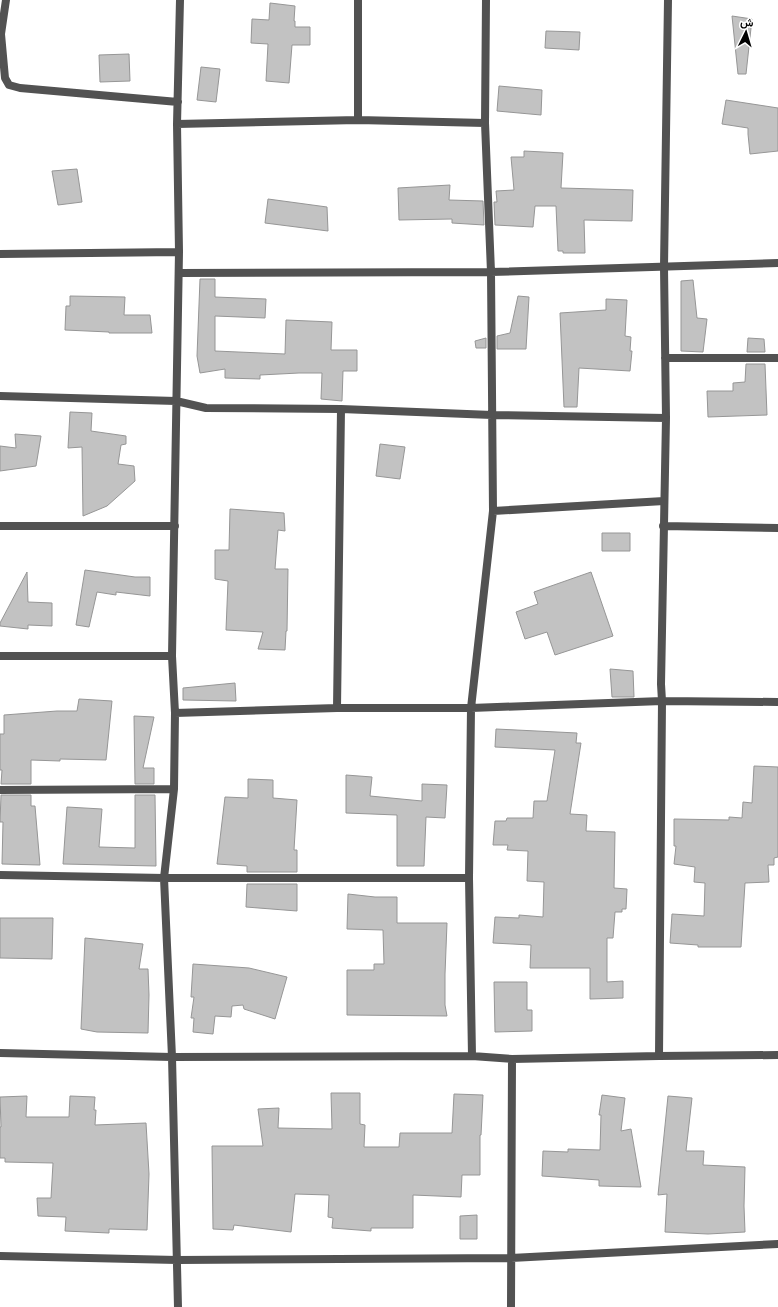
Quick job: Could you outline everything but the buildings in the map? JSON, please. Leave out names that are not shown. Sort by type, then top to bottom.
[{"type":"street","points":[[6,0],[1,34],[5,78],[9,86],[178,102]]},
{"type":"street","points":[[178,1307],[172,1057],[164,878],[174,789],[175,713],[172,656],[179,273],[177,124],[180,0]]},
{"type":"street","points":[[358,0],[358,120]]},
{"type":"street","points":[[472,1056],[469,878],[471,708],[493,511],[491,272],[485,123],[486,0]]},
{"type":"street","points":[[660,1056],[661,684],[666,418],[664,267],[668,0]]},
{"type":"street","points":[[177,124],[358,120],[485,123]]},
{"type":"street","points":[[0,254],[179,252]]},
{"type":"street","points":[[179,273],[491,272],[778,263]]},
{"type":"street","points":[[665,358],[778,358]]},
{"type":"street","points":[[0,396],[176,401],[206,408],[341,409],[666,418]]},
{"type":"street","points":[[337,708],[341,409]]},
{"type":"street","points":[[493,511],[664,501]]},
{"type":"street","points":[[0,526],[175,526]]},
{"type":"street","points":[[663,526],[778,528]]},
{"type":"street","points":[[0,656],[172,656]]},
{"type":"street","points":[[175,713],[337,708],[471,708],[662,701],[778,702]]},
{"type":"street","points":[[0,790],[174,789]]},
{"type":"street","points":[[0,875],[164,878],[469,878]]},
{"type":"street","points":[[0,1053],[172,1057],[472,1056],[512,1059],[778,1055]]},
{"type":"street","points":[[511,1307],[512,1059]]},
{"type":"street","points":[[0,1256],[177,1260],[512,1258],[778,1244]]}]
